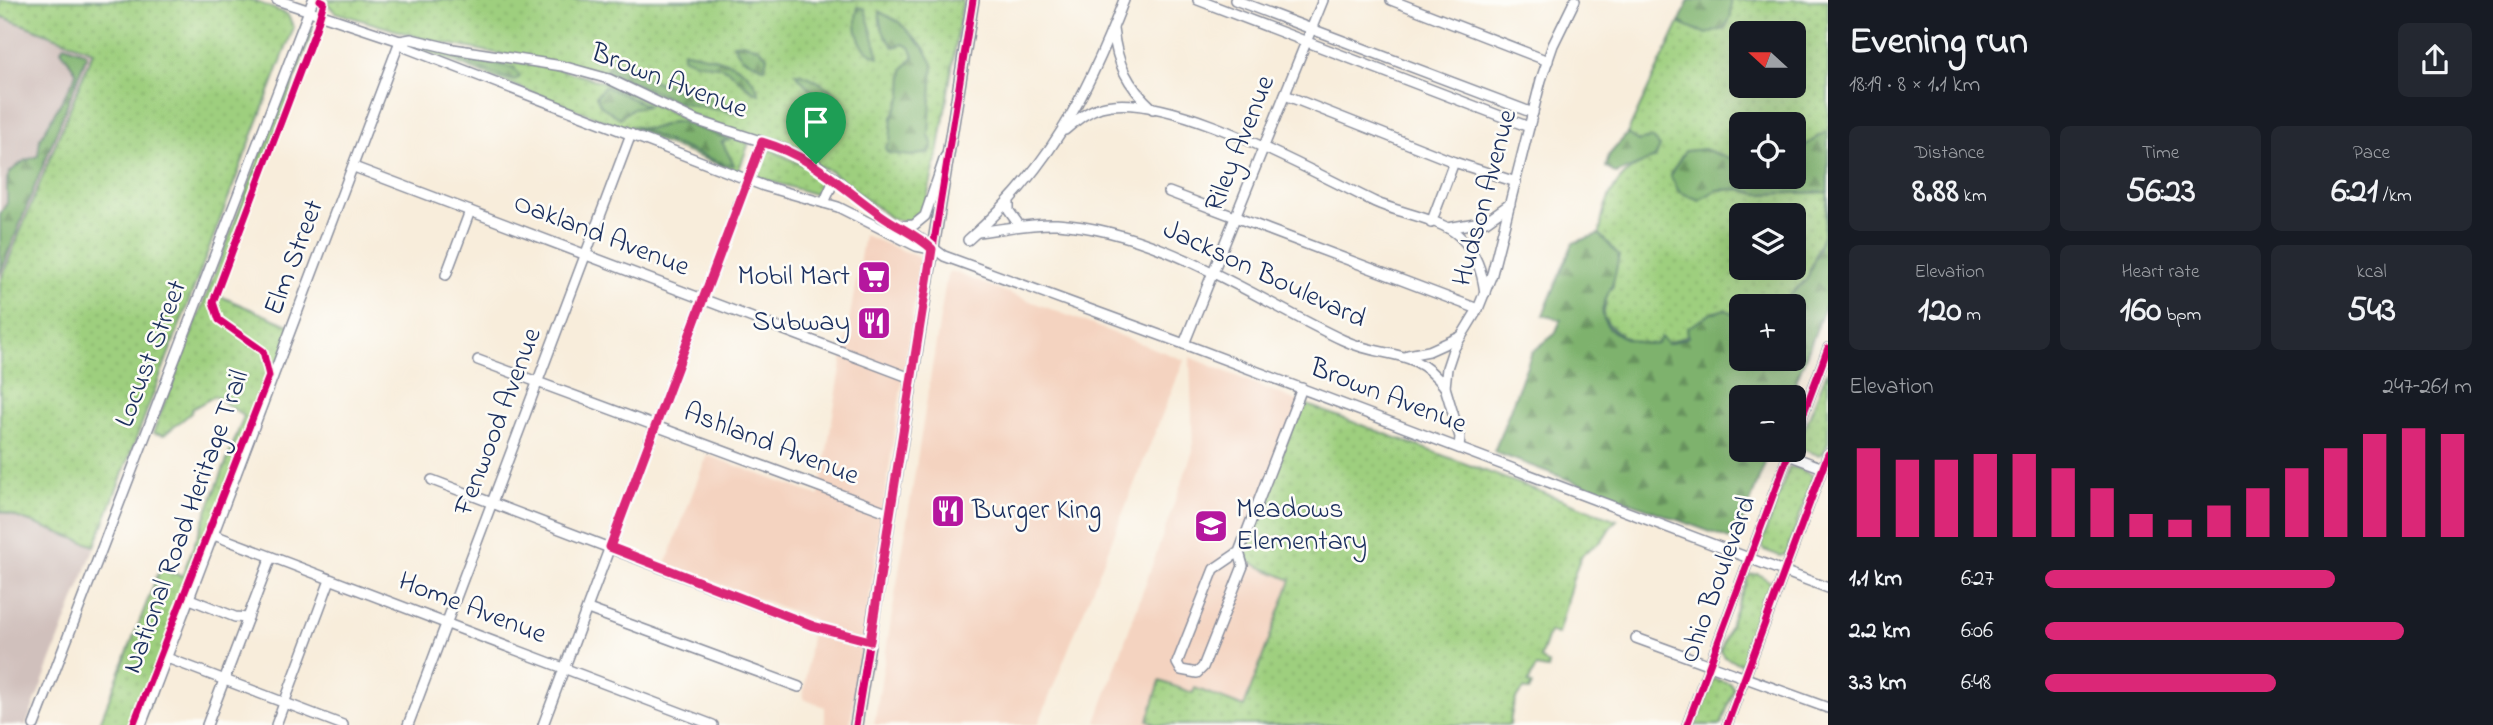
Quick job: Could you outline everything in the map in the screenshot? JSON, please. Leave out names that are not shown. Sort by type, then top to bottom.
[{"type":"main road","points":[[856,725],[973,0]]},
{"type":"street","name":"Brown Avenue","points":[[277,0],[400,41],[407,48],[748,180],[863,218],[916,246],[932,249],[1302,388],[1828,589]]},
{"type":"street","name":"Locust Street","points":[[34,725],[313,0]]},
{"type":"street","points":[[968,240],[1009,203],[1065,130],[1124,0]]},
{"type":"street","points":[[1198,0],[1529,127]]},
{"type":"street","points":[[1235,0],[1533,113]]},
{"type":"street","name":"Riley Avenue","points":[[1184,344],[1323,0]]},
{"type":"street","points":[[1391,0],[1548,61]]},
{"type":"street","name":"Hudson Avenue","points":[[1445,387],[1447,368],[1460,337],[1485,293],[1548,61],[1576,0]]},
{"type":"street","points":[[1113,28],[1119,67],[1132,88],[1153,109]]},
{"type":"street","name":"Brown Avenue","points":[[400,41],[411,39],[594,74],[702,123],[793,153],[835,178],[870,207],[917,236],[932,249]]},
{"type":"street","name":"Elm Street","points":[[141,725],[400,41]]},
{"type":"street","points":[[1286,95],[1454,162],[1516,182]]},
{"type":"street","points":[[1065,130],[1099,108],[1114,105],[1153,109],[1204,123],[1264,146],[1376,202],[1458,234],[1476,258],[1485,293]]},
{"type":"street","name":"Fenwood Avenue","points":[[408,725],[631,134]]},
{"type":"street","points":[[543,725],[762,142]]},
{"type":"street","points":[[898,226],[914,225],[925,216],[948,147]]},
{"type":"street","points":[[1431,223],[1454,162]]},
{"type":"street","name":"Oakland Avenue","points":[[354,167],[911,378]]},
{"type":"street","points":[[824,203],[835,178]]},
{"type":"street","points":[[1169,192],[1478,309]]},
{"type":"street","points":[[1009,203],[1009,211],[1019,225]]},
{"type":"street","points":[[1448,228],[1486,221],[1510,204]]},
{"type":"street","points":[[863,218],[870,207]]},
{"type":"street","points":[[446,275],[470,211]]},
{"type":"street","name":"Jackson Boulevard","points":[[978,232],[1019,225],[1058,224],[1131,240],[1213,273],[1343,340],[1373,351],[1407,355],[1430,351],[1460,337]]},
{"type":"street","points":[[1806,408],[1827,353]]},
{"type":"street","name":"Jackson Boulevard","points":[[1407,355],[1431,370],[1445,387]]},
{"type":"street","name":"Ashland Avenue","points":[[478,360],[890,513]]},
{"type":"street","points":[[1445,387],[1460,437],[1459,448]]},
{"type":"street","points":[[1239,552],[1244,566],[1203,667],[1197,673],[1181,670],[1177,663],[1214,569],[1239,552],[1302,388]]},
{"type":"street","name":"Ohio Boulevard","points":[[1727,725],[1828,454]]},
{"type":"street","points":[[1806,460],[1823,468]]},
{"type":"street","name":"Ohio Boulevard","points":[[1687,725],[1785,462]]},
{"type":"street","points":[[432,480],[813,626],[870,641]]},
{"type":"street","name":"Home Avenue","points":[[214,535],[713,725]]},
{"type":"street","points":[[207,725],[271,557]]},
{"type":"street","points":[[276,725],[330,580]]},
{"type":"street","points":[[190,599],[235,617],[248,618]]},
{"type":"street","points":[[588,609],[799,687]]},
{"type":"street","points":[[1636,638],[1828,709]]},
{"type":"street","points":[[167,658],[343,725]]},
{"type":"shaded area","points":[[0,16],[93,50],[0,282]]},
{"type":"shaded area","points":[[864,235],[921,258],[850,725],[825,725],[825,707],[803,699],[813,619],[666,564],[707,455],[819,496]]},
{"type":"shaded area","points":[[951,271],[1184,360],[1038,725],[874,725],[947,275]]},
{"type":"shaded area","name":"Meadows Elementary","points":[[1190,357],[1302,403],[1245,549],[1249,562],[1291,580],[1244,707],[1263,725],[1105,725],[1096,722],[1193,451]]},
{"type":"shaded area","points":[[0,511],[95,546],[26,725],[0,725]]},
{"type":"green space","points":[[0,0],[252,0],[287,14],[294,27],[95,546],[0,511],[0,282],[93,51],[0,16]]},
{"type":"green space","points":[[324,0],[963,0],[939,148],[925,206],[918,218],[909,222],[892,219],[830,171],[701,119],[608,75],[428,40],[335,12]]},
{"type":"green space","points":[[1689,0],[1731,0],[1731,16],[1725,29],[1707,34],[1679,23]]},
{"type":"green space","points":[[1731,0],[1828,0],[1828,131],[1806,145],[1806,112],[1729,112],[1729,158],[1704,149],[1699,200],[1717,190],[1740,189],[1757,194],[1828,192],[1824,232],[1806,280],[1806,203],[1729,203],[1729,280],[1806,280],[1791,294],[1729,294],[1729,312],[1725,310],[1679,339],[1648,345],[1633,342],[1618,333],[1603,317],[1607,293],[1613,286],[1600,238],[1602,219],[1610,196],[1623,176],[1642,162],[1654,158],[1659,146],[1651,138],[1638,141],[1627,134],[1679,23],[1698,32],[1731,16]]},
{"type":"green space","points":[[858,7],[865,9],[879,57],[866,49],[858,36]]},
{"type":"green space","points":[[880,12],[899,22],[925,49],[933,64],[929,135],[933,146],[929,153],[910,156],[888,153],[885,148],[890,142],[892,117],[902,96],[903,69],[914,56],[910,47],[903,44],[894,47],[881,26]]},
{"type":"green space","points":[[314,28],[215,294],[293,327],[141,725],[99,725],[160,569],[182,576],[244,416],[215,396],[192,409],[191,413],[164,435],[153,433],[307,35]]},
{"type":"green space","points":[[407,42],[457,54],[551,67],[614,85],[701,127],[749,143],[738,172]]},
{"type":"green space","points":[[743,43],[757,47],[767,56],[765,68],[742,58],[733,44]]},
{"type":"green space","points":[[64,45],[86,53],[86,57],[0,274],[0,214],[7,203],[7,179],[10,172],[24,161],[38,156],[40,139],[73,81],[76,72],[61,50]]},
{"type":"green space","points":[[683,51],[717,58],[738,67],[754,82],[759,94],[722,68],[683,57]]},
{"type":"green space","points":[[465,57],[514,68],[520,77],[513,81],[460,61]]},
{"type":"green space","points":[[609,66],[743,110],[739,114],[678,102],[605,70]]},
{"type":"green space","points":[[795,73],[813,79],[840,98],[838,111],[832,114]]},
{"type":"green space","points":[[605,86],[648,106],[633,108],[620,118],[601,106],[596,96]]},
{"type":"green space","points":[[681,122],[730,140],[722,142],[734,165],[723,164],[630,126],[651,129]]},
{"type":"green space","points":[[1828,131],[1828,192],[1757,194],[1740,189],[1806,189],[1806,145]]},
{"type":"green space","points":[[1627,134],[1638,141],[1651,138],[1660,146],[1655,158],[1616,174],[1606,167],[1609,155]]},
{"type":"green space","points":[[1704,149],[1729,158],[1729,189],[1740,189],[1717,190],[1699,200],[1679,192],[1670,175],[1685,151]]},
{"type":"green space","points":[[771,150],[822,174],[826,179],[822,190],[814,194],[759,178],[759,162],[764,154]]},
{"type":"green space","points":[[1828,195],[1828,299],[1806,356],[1806,294],[1791,294],[1807,279],[1824,232]]},
{"type":"green space","points":[[1599,234],[1619,255],[1614,279],[1603,308],[1603,317],[1607,325],[1621,336],[1657,344],[1661,337],[1668,344],[1688,337],[1687,328],[1712,313],[1725,309],[1729,312],[1729,371],[1800,371],[1795,385],[1729,385],[1729,462],[1765,462],[1735,541],[1494,452],[1532,352],[1555,334],[1561,320],[1543,315],[1573,243]]},
{"type":"green space","points":[[1828,369],[1828,442],[1824,453],[1818,455],[1806,450],[1806,425]]},
{"type":"green space","points":[[1302,403],[1617,520],[1602,540],[1580,559],[1558,634],[1549,632],[1540,658],[1549,665],[1548,669],[1536,667],[1528,683],[1532,685],[1529,691],[1524,689],[1515,700],[1510,725],[1157,725],[1148,720],[1160,681],[1193,693],[1195,688],[1244,707],[1291,580],[1249,562],[1245,549]]},
{"type":"green space","points":[[1789,467],[1798,468],[1814,476],[1786,554],[1780,556],[1764,550],[1761,544]]},
{"type":"green space","points":[[1758,574],[1774,584],[1745,661],[1740,664],[1724,657],[1720,651],[1749,575]]},
{"type":"green space","points":[[1715,679],[1730,683],[1734,689],[1721,725],[1693,725],[1709,682]]},
{"type":"cycle path","name":"National Road Heritage Trail","points":[[133,725],[269,376],[263,351],[219,320],[213,302],[316,29],[324,2],[320,0]]},
{"type":"cycle path","points":[[856,725],[973,0]]},
{"type":"cycle path","points":[[1806,407],[1828,348]]},
{"type":"cycle path","points":[[1727,725],[1828,454]]},
{"type":"cycle path","points":[[1687,725],[1786,462]]},
{"type":"place","name":"Mobil Mart","points":[[874,277]]},
{"type":"place","name":"Subway","points":[[874,323]]},
{"type":"place","name":"Burger King","points":[[948,511]]},
{"type":"place","name":"Meadows Elementary","points":[[1211,526]]},
{"type":"route","points":[[762,142],[816,164],[884,217],[917,236],[932,249],[870,641],[813,626],[610,547],[762,142]]}]
